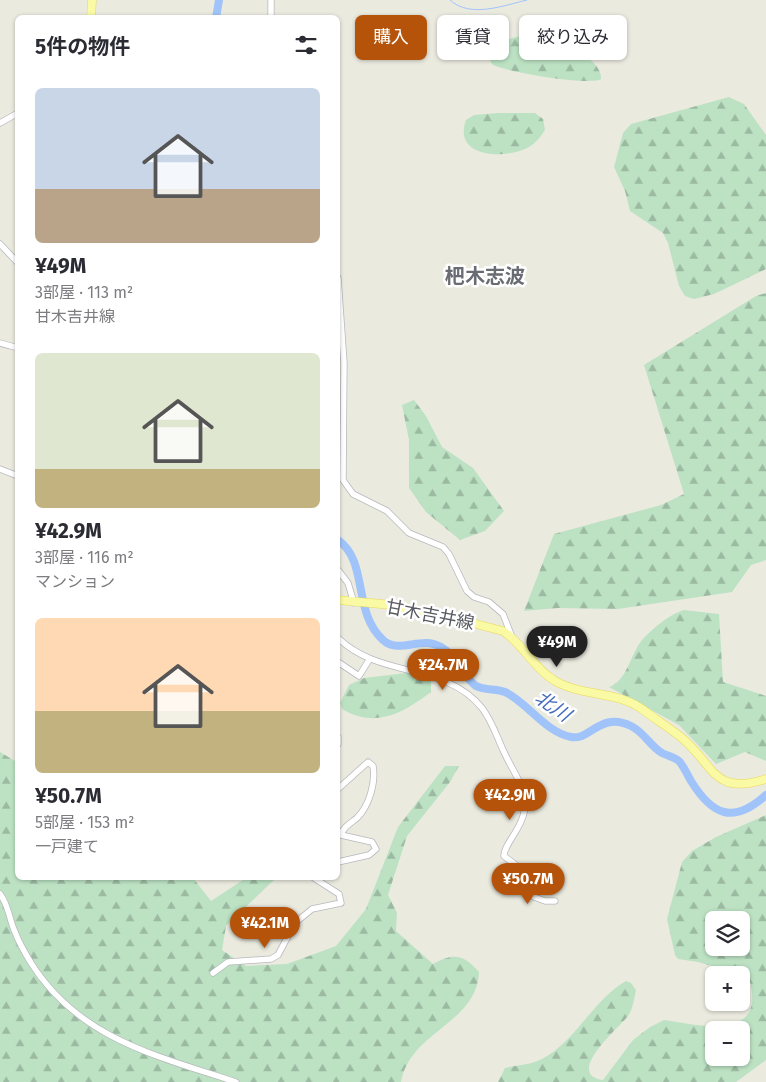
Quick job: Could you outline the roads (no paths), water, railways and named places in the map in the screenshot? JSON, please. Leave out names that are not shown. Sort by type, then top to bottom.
[{"type":"main road","points":[[91,15],[92,0]]},
{"type":"main road","name":"甘木吉井線","points":[[340,600],[392,605],[489,627],[512,637],[552,680],[569,687],[609,694],[635,704],[684,739],[712,772],[724,781],[748,785],[766,779]]},
{"type":"street","points":[[271,0],[271,15]]},
{"type":"street","points":[[0,123],[15,115]]},
{"type":"street","points":[[0,244],[15,260]]},
{"type":"street","points":[[340,306],[344,363],[343,480],[353,494],[387,510],[409,533],[442,547],[449,554],[467,591],[474,597],[489,602],[503,614],[512,637]]},
{"type":"street","points":[[0,343],[15,347]]},
{"type":"street","points":[[0,469],[15,475]]},
{"type":"street","points":[[340,573],[348,583],[354,603]]},
{"type":"street","points":[[340,640],[347,647],[369,660],[452,683],[481,707],[520,784],[525,802],[518,830],[504,850],[504,856],[525,872],[534,897],[545,901],[555,901]]},
{"type":"street","points":[[340,663],[359,676],[369,660]]},
{"type":"street","points":[[340,787],[368,762],[372,766],[374,782],[367,803],[359,816],[343,830],[341,835],[372,842],[376,849],[369,855],[340,862]]},
{"type":"street","points":[[213,973],[228,962],[271,959],[278,955],[290,930],[312,909],[341,902],[339,894],[317,880]]},
{"type":"street","points":[[0,894],[9,908],[15,933],[31,963],[56,997],[95,1027],[140,1050],[236,1082]]},
{"type":"waterway","name":"北川","points":[[216,15],[219,0]]},
{"type":"waterway","points":[[450,0],[458,6],[477,10],[527,0]]},
{"type":"waterway","name":"北川","points":[[340,542],[348,549],[354,561],[363,602],[373,629],[389,644],[403,646],[426,643],[441,647],[452,656],[476,686],[505,692],[544,723],[562,734],[578,737],[596,727],[611,722],[620,722],[631,726],[662,753],[679,761],[699,793],[707,802],[724,812],[733,813],[743,810],[766,795]]},
{"type":"district","name":"杷木志波","points":[[485,276]]}]
